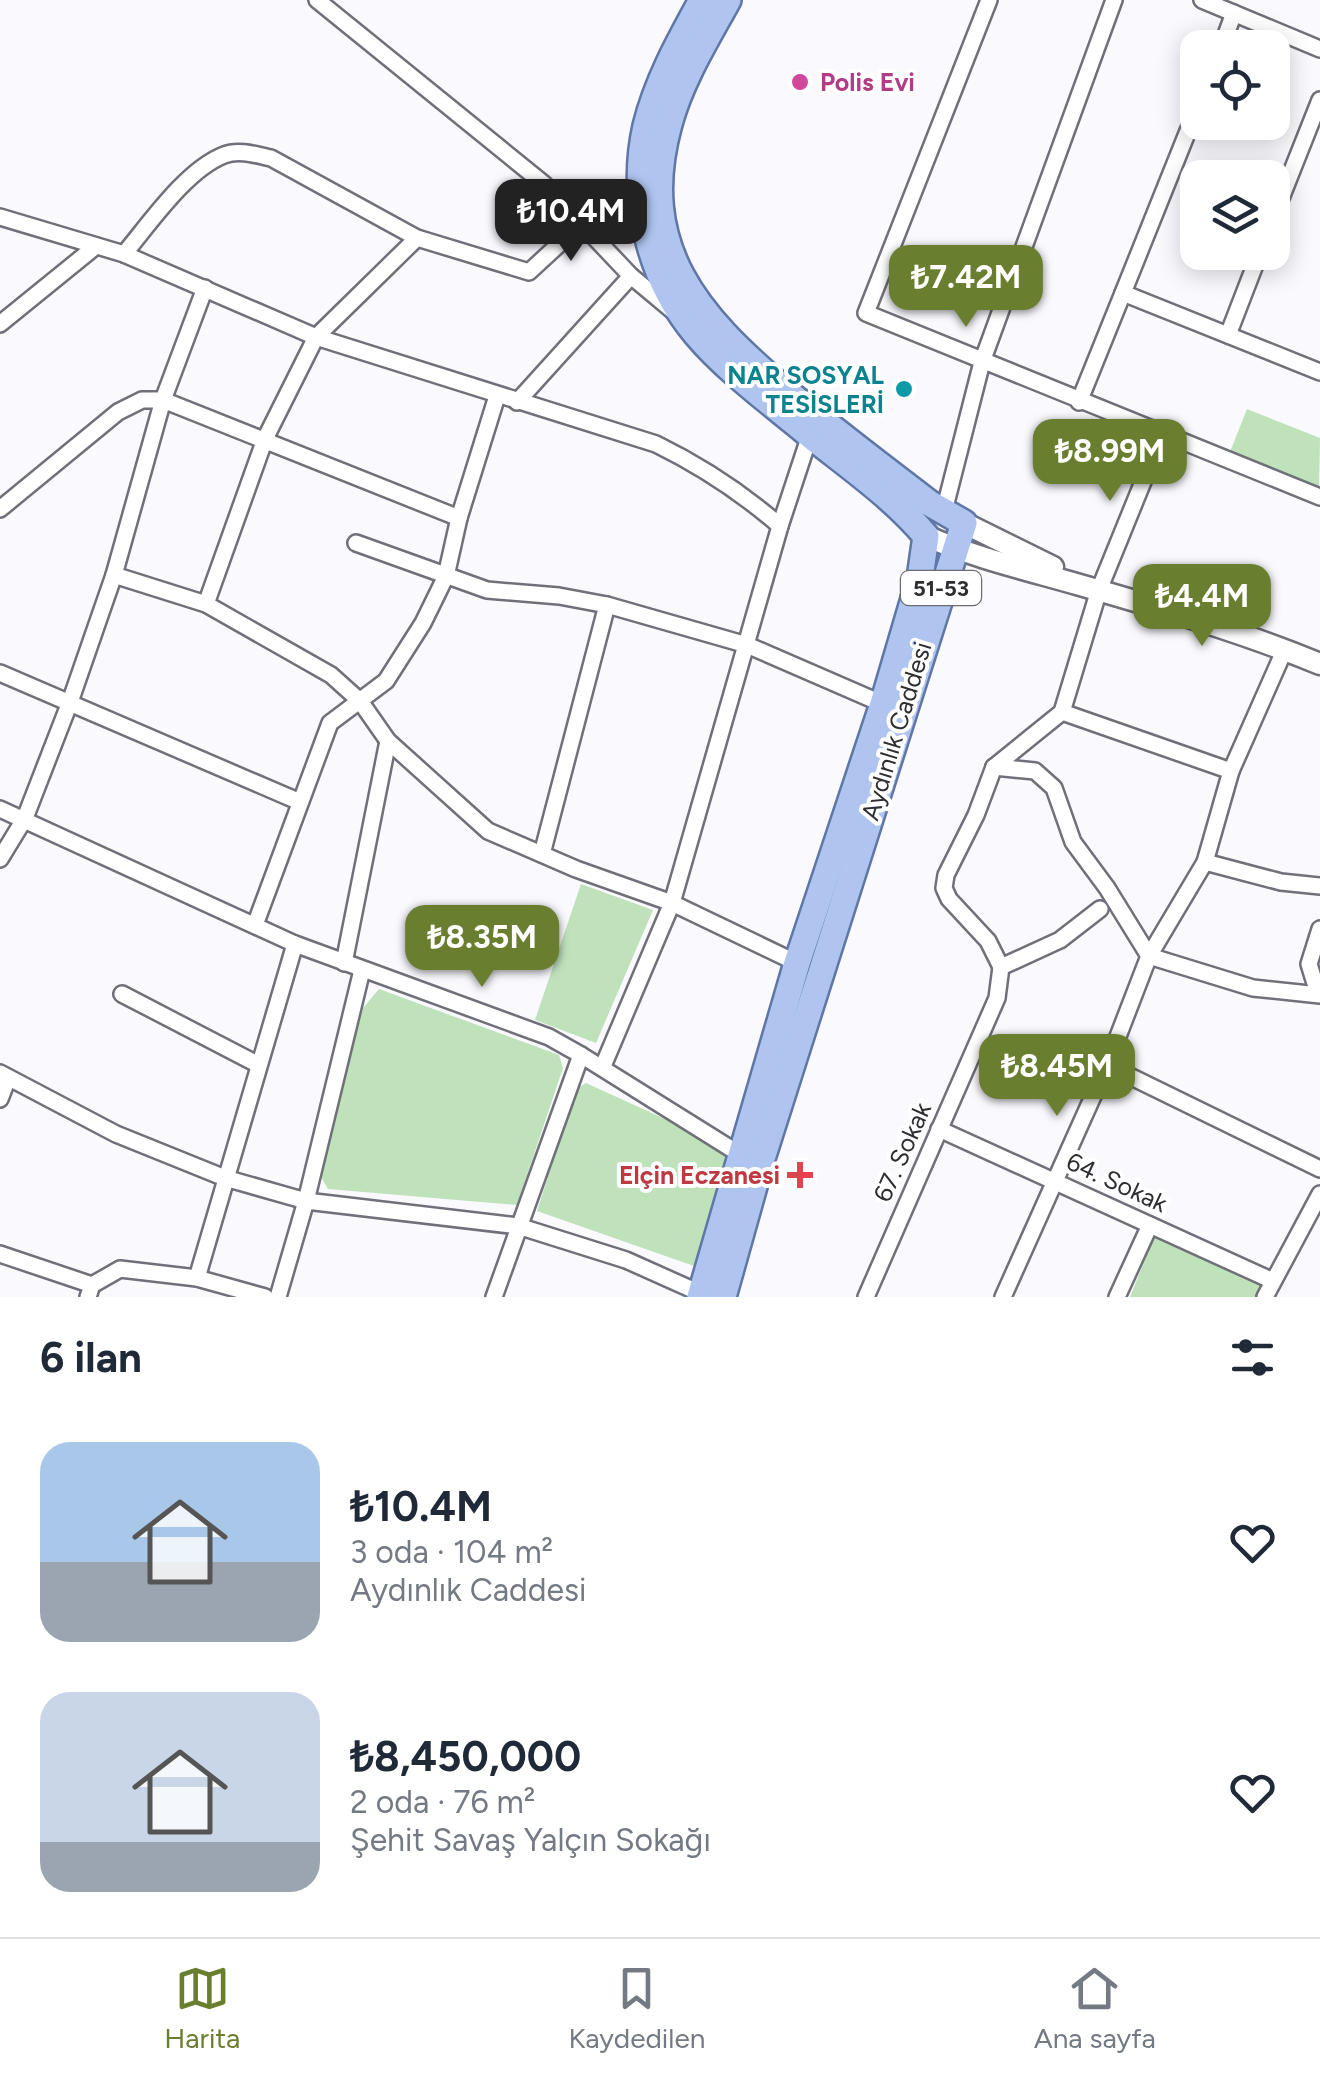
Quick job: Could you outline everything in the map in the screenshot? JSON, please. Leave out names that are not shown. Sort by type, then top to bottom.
[{"type":"main road","name":"51-53","points":[[702,0],[671,57],[646,124],[640,176],[646,231],[654,261],[688,324],[709,348],[904,510],[926,536]]},
{"type":"main road","points":[[728,0],[687,76],[665,141],[660,193],[676,265],[696,303],[739,352],[807,409],[948,513]]},
{"type":"main road","name":"Aydınlık Caddesi","points":[[708,1296],[741,1155],[797,963],[920,578],[926,536],[948,513]]},
{"type":"main road","name":"Aydınlık Caddesi","points":[[708,1296],[766,1147],[954,548],[948,513]]},
{"type":"street","points":[[317,0],[544,184],[631,276],[688,324]]},
{"type":"street","points":[[990,0],[866,312],[1320,498]]},
{"type":"street","points":[[1099,590],[948,513],[982,362],[1114,0]]},
{"type":"street","points":[[1202,0],[1320,49]]},
{"type":"street","points":[[1227,30],[1234,13]]},
{"type":"street","points":[[1290,176],[1320,100]]},
{"type":"street","points":[[1079,402],[1184,140]]},
{"type":"street","points":[[124,254],[182,184],[225,154],[246,152],[271,158],[416,238],[529,272],[582,223]]},
{"type":"street","points":[[0,217],[124,254],[316,337],[656,444],[738,489],[780,526]]},
{"type":"street","points":[[206,604],[265,439],[316,337],[416,238]]},
{"type":"street","points":[[0,324],[96,246]]},
{"type":"street","points":[[1228,335],[1253,270]]},
{"type":"street","points":[[517,402],[631,276]]},
{"type":"street","points":[[0,858],[25,818],[70,702],[114,575],[163,400],[206,288]]},
{"type":"street","points":[[1123,293],[1320,372]]},
{"type":"street","points":[[255,925],[330,723],[386,681],[446,576],[459,518],[497,396]]},
{"type":"street","points":[[0,508],[118,412],[142,400],[163,400],[459,518]]},
{"type":"street","points":[[602,1066],[672,903],[780,526],[810,435]]},
{"type":"street","points":[[1100,909],[1060,940],[1001,967],[980,930],[945,893],[944,883],[994,768],[1062,712],[1099,590],[1162,435]]},
{"type":"street","points":[[926,536],[1320,664]]},
{"type":"street","points":[[356,542],[487,590],[560,596],[607,605],[747,644],[882,704]]},
{"type":"street","points":[[114,575],[206,604],[331,675],[360,701],[388,741],[488,830],[672,903],[797,963]]},
{"type":"street","points":[[542,854],[607,605]]},
{"type":"street","points":[[1003,1297],[1107,1064],[1149,956],[1205,862],[1231,770],[1285,650]]},
{"type":"street","points":[[0,673],[300,802]]},
{"type":"street","points":[[1062,712],[1231,770]]},
{"type":"street","points":[[344,963],[388,741]]},
{"type":"street","points":[[994,768],[1034,771],[1054,788],[1073,842],[1149,956],[1253,988],[1319,994],[1309,964],[1320,929]]},
{"type":"street","points":[[0,808],[295,944],[549,1038],[602,1066],[741,1155]]},
{"type":"street","points":[[1205,862],[1281,882],[1320,886]]},
{"type":"street","points":[[197,1278],[295,944]]},
{"type":"street","name":"67. Sokak","points":[[866,1297],[997,998],[1001,967]]},
{"type":"street","points":[[278,1297],[306,1201],[362,970]]},
{"type":"street","points":[[122,994],[259,1065]]},
{"type":"street","points":[[494,1297],[581,1056]]},
{"type":"street","points":[[1107,1064],[1320,1168]]},
{"type":"street","points":[[0,1099],[4,1075],[116,1134],[225,1178],[306,1201],[518,1226],[626,1260],[708,1296]]},
{"type":"street","name":"64. Sokak","points":[[939,1129],[1273,1281]]},
{"type":"street","points":[[1265,1297],[1320,1194]]},
{"type":"street","points":[[1117,1297],[1150,1225]]},
{"type":"street","points":[[0,1254],[90,1291],[120,1269],[197,1278],[265,1297]]},
{"type":"green space","points":[[1247,409],[1320,438],[1319,488],[1230,452]]},
{"type":"green space","points":[[581,884],[653,910],[596,1043],[535,1020]]},
{"type":"green space","points":[[379,989],[559,1055],[563,1068],[517,1205],[328,1189],[320,1175],[363,1008]]},
{"type":"green space","points":[[586,1083],[733,1150],[694,1266],[537,1211],[576,1089]]},
{"type":"green space","points":[[1155,1235],[1264,1285],[1257,1297],[1130,1297]]},
{"type":"place","name":"Polis Evi","points":[[800,82]]},
{"type":"place","name":"NAR SOSYAL TESİSLERİ","points":[[904,389]]},
{"type":"place","name":"Elçin Eczanesi","points":[[800,1175]]}]
